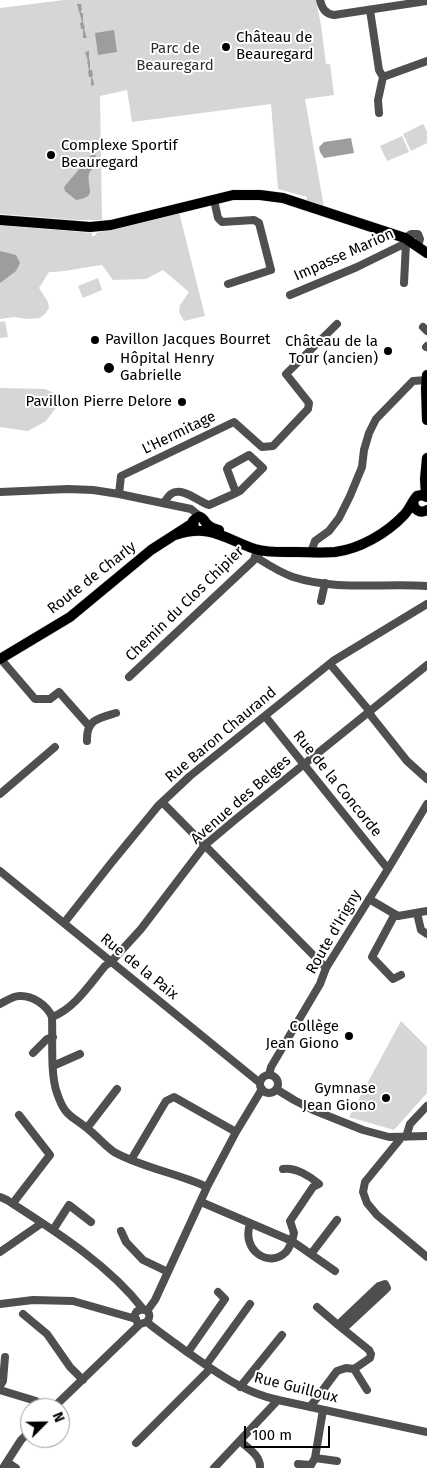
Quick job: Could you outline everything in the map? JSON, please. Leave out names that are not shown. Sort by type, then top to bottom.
[{"type":"main road","points":[[0,220],[90,227],[111,225],[233,195],[247,194],[283,198],[406,240],[422,243],[427,253]]},
{"type":"main road","points":[[426,378],[427,420]]},
{"type":"main road","points":[[257,550],[341,551],[359,545],[381,534],[404,514],[422,505],[427,458]]},
{"type":"main road","name":"Route de Charly","points":[[0,658],[70,617],[151,550],[176,534],[199,524],[257,550]]},
{"type":"street","points":[[321,4],[325,12],[329,14],[427,1]]},
{"type":"street","points":[[370,10],[379,70],[383,77],[378,100],[379,113]]},
{"type":"street","points":[[383,77],[427,61]]},
{"type":"street","points":[[214,200],[218,218],[222,222],[254,220],[259,223],[271,270],[228,284]]},
{"type":"street","points":[[404,283],[406,240]]},
{"type":"street","name":"Impasse Marion","points":[[290,294],[357,267],[406,240]]},
{"type":"street","name":"L'Hermitage","points":[[118,494],[122,476],[234,422],[262,447],[273,446],[308,409],[309,403],[286,374],[337,324]]},
{"type":"street","points":[[310,552],[315,542],[329,531],[339,518],[350,496],[362,467],[368,433],[376,419],[413,381],[426,378]]},
{"type":"street","points":[[164,503],[171,494],[177,491],[191,495],[209,505],[236,493],[243,489],[263,468],[249,455],[227,469],[236,493]]},
{"type":"street","points":[[0,492],[68,489],[118,494],[191,509],[199,524]]},
{"type":"street","points":[[257,550],[260,559],[292,576],[326,583],[365,586],[427,586]]},
{"type":"street","name":"Chemin du Clos Chipier","points":[[128,677],[254,560],[257,550]]},
{"type":"street","points":[[321,601],[326,583]]},
{"type":"street","name":"Rue Baron Chaurand","points":[[64,924],[162,802],[190,776],[330,664],[427,604]]},
{"type":"street","points":[[0,658],[35,699],[50,699],[59,692],[89,726]]},
{"type":"street","points":[[330,664],[367,708],[407,761],[427,779]]},
{"type":"street","name":"Avenue des Belges","points":[[52,1017],[61,1014],[76,1000],[105,966],[111,962],[141,929],[205,845],[427,665]]},
{"type":"street","points":[[87,741],[86,731],[89,726],[100,717],[116,713]]},
{"type":"street","name":"Rue de la Concorde","points":[[265,716],[388,869]]},
{"type":"street","points":[[0,794],[55,746]]},
{"type":"street","points":[[162,802],[326,968]]},
{"type":"street","name":"Route d'Irigny","points":[[269,1075],[271,1068],[320,984],[326,968],[427,804]]},
{"type":"street","name":"Rue de la Paix","points":[[0,872],[261,1086]]},
{"type":"street","points":[[369,899],[401,916],[427,911]]},
{"type":"street","points":[[417,913],[421,930],[427,934]]},
{"type":"street","points":[[395,914],[372,957],[393,979],[401,975]]},
{"type":"street","points":[[0,1004],[19,996],[34,999],[44,1005],[49,1011],[52,1017],[53,1066],[56,1092],[64,1111],[112,1150],[138,1164],[197,1182],[207,1187]]},
{"type":"street","points":[[33,1053],[47,1039],[52,1037]]},
{"type":"street","points":[[53,1066],[80,1054]]},
{"type":"street","points":[[141,1322],[136,1312],[145,1310],[155,1300],[207,1187],[261,1086],[263,1078],[269,1075],[273,1076],[277,1080],[276,1089]]},
{"type":"street","points":[[261,1086],[269,1092],[276,1089]]},
{"type":"street","points":[[87,1128],[117,1089]]},
{"type":"street","points":[[276,1089],[313,1110],[363,1130],[389,1137],[427,1136]]},
{"type":"street","points":[[131,1160],[166,1102],[174,1097],[236,1132]]},
{"type":"street","points":[[427,1106],[410,1124],[403,1137],[365,1182],[363,1192],[367,1203],[377,1215],[427,1258]]},
{"type":"street","points":[[13,1203],[50,1155],[19,1115]]},
{"type":"street","points":[[250,1224],[249,1243],[254,1251],[262,1256],[271,1258],[282,1255],[288,1250],[294,1232],[290,1221],[313,1187],[319,1184],[313,1178],[290,1168],[283,1170]]},
{"type":"street","points":[[0,1197],[13,1203],[53,1230],[112,1276],[150,1316],[141,1322],[64,1398]]},
{"type":"street","points":[[201,1202],[292,1241],[335,1271]]},
{"type":"street","points":[[53,1230],[69,1205],[91,1222]]},
{"type":"street","points":[[311,1254],[337,1220]]},
{"type":"street","points":[[0,1252],[42,1223]]},
{"type":"street","points":[[121,1232],[126,1242],[143,1260],[168,1272]]},
{"type":"street","points":[[385,1284],[387,1288],[385,1290],[341,1327],[379,1286],[385,1284]]},
{"type":"street","points":[[188,1352],[225,1299],[218,1292]]},
{"type":"street","points":[[0,1304],[33,1300],[73,1301],[141,1322]]},
{"type":"street","points":[[136,1443],[208,1367],[250,1304]]},
{"type":"street","points":[[310,1407],[337,1371],[346,1368],[354,1369],[370,1358],[372,1354],[317,1307]]},
{"type":"street","points":[[23,1314],[47,1334],[70,1367],[83,1380]]},
{"type":"street","name":"Rue Guilloux","points":[[141,1322],[240,1387],[262,1396],[427,1432]]},
{"type":"street","points":[[240,1387],[282,1335]]},
{"type":"street","points":[[0,1386],[3,1380],[5,1357]]},
{"type":"street","points":[[354,1369],[367,1390]]},
{"type":"street","points":[[0,1390],[24,1398]]},
{"type":"street","points":[[214,1468],[278,1400]]},
{"type":"street","points":[[298,1464],[311,1465],[315,1458],[323,1410]]},
{"type":"street","points":[[240,1441],[258,1458],[261,1465],[260,1468]]},
{"type":"street","points":[[16,1468],[5,1465],[20,1443]]},
{"type":"street","points":[[315,1458],[337,1461]]},
{"type":"green space","name":"Parc de Beauregard","points":[[64,0],[316,0],[326,64],[330,64],[334,95],[305,99],[324,207],[306,201],[307,197],[278,189],[271,104],[132,122],[127,90],[100,96],[102,220],[0,214],[0,8]]},
{"type":"green space","points":[[423,124],[427,131],[427,143],[411,151],[403,134]]},
{"type":"green space","points":[[402,136],[409,152],[387,161],[380,146]]},
{"type":"green space","points":[[179,212],[205,316],[184,321],[179,312],[180,305],[189,292],[163,270],[146,279],[113,280],[102,265],[49,272],[39,288],[48,302],[49,308],[45,314],[40,318],[26,319],[14,317],[0,319],[0,225],[92,233],[92,236],[95,236],[96,233]]},
{"type":"green space","points":[[98,278],[102,290],[83,298],[78,286]]},
{"type":"green space","points":[[5,321],[8,337],[0,338],[0,322]]},
{"type":"green space","points":[[0,388],[45,389],[54,393],[58,405],[46,421],[28,431],[0,427]]},
{"type":"green space","points":[[401,1021],[427,1047],[427,1093],[394,1130],[349,1117]]},
{"type":"shaded area","points":[[77,4],[81,4],[81,13],[83,13],[84,29],[87,38],[83,38],[83,29],[81,29],[80,23],[82,22]]},
{"type":"shaded area","points":[[114,30],[117,52],[98,55],[95,33]]},
{"type":"shaded area","points":[[89,51],[90,70],[92,70],[94,85],[91,86],[91,77],[89,77],[88,61],[85,52]]},
{"type":"shaded area","points":[[351,138],[354,153],[324,158],[320,152],[319,147],[324,142]]},
{"type":"shaded area","points":[[95,153],[97,164],[89,174],[89,194],[83,199],[76,200],[65,191],[64,187]]},
{"type":"shaded area","points":[[0,251],[16,255],[20,263],[16,271],[0,283]]},
{"type":"place","name":"Château de Beauregard","points":[[226,47]]},
{"type":"place","name":"Complexe Sportif Beauregard","points":[[51,155]]},
{"type":"place","name":"Pavillon Jacques Bourret","points":[[95,340]]},
{"type":"place","name":"Château de la Tour (ancien)","points":[[388,351]]},
{"type":"place","name":"Hôpital Henry Gabrielle","points":[[109,368]]},
{"type":"place","name":"Pavillon Pierre Delore","points":[[182,402]]},
{"type":"place","name":"Collège Jean Giono","points":[[349,1036]]},
{"type":"place","name":"Gymnase Jean Giono","points":[[386,1098]]}]
